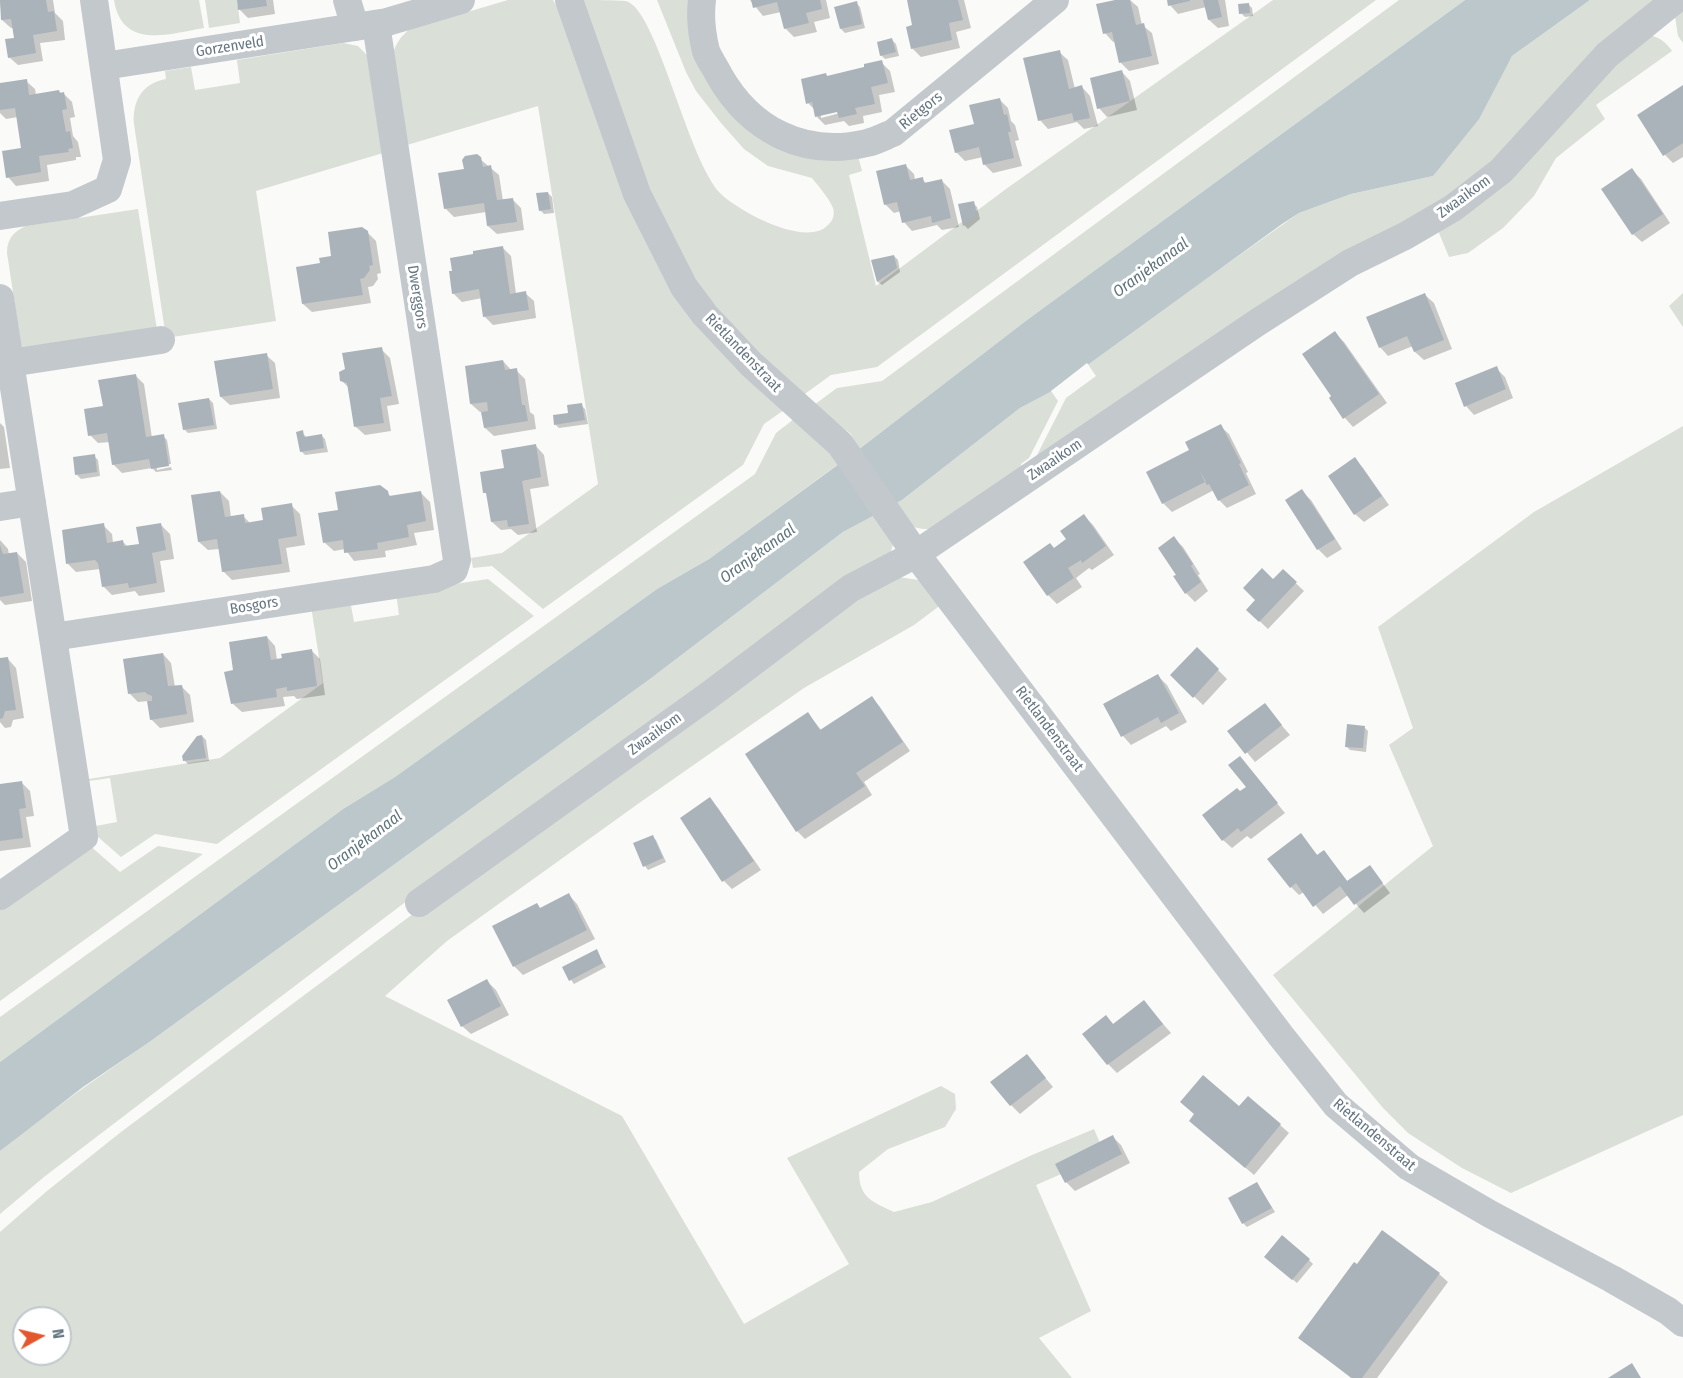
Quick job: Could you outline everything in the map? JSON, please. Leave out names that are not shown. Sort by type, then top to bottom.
[{"type":"street","points":[[0,216],[73,205],[108,189],[117,160],[94,0]]},
{"type":"street","points":[[347,0],[365,25]]},
{"type":"street","name":"Gorzenveld","points":[[104,66],[365,25],[462,0]]},
{"type":"street","name":"Rietlandenstraat","points":[[569,0],[637,195],[684,287],[705,315],[751,364],[840,444],[916,554],[1281,1036],[1336,1105],[1409,1167],[1490,1214],[1612,1279],[1668,1311],[1683,1323]]},
{"type":"street","name":"Rietgors","points":[[702,0],[701,11],[706,52],[729,93],[754,120],[796,142],[843,147],[868,143],[893,133],[1055,0]]},
{"type":"street","name":"Zwaaikom","points":[[419,903],[708,696],[851,588],[916,554],[1258,322],[1350,263],[1405,236],[1453,208],[1501,171],[1607,55],[1675,0]]},
{"type":"street","name":"Dwerggors","points":[[365,25],[457,560],[454,570]]},
{"type":"street","points":[[0,298],[84,837],[0,896]]},
{"type":"street","points":[[10,363],[161,340]]},
{"type":"street","points":[[0,507],[32,502]]},
{"type":"street","name":"Bosgors","points":[[53,637],[434,579],[454,570]]},
{"type":"shaded area","points":[[114,0],[199,0],[204,28],[162,35],[137,32],[127,26],[119,16]]},
{"type":"shaded area","points":[[205,0],[237,0],[240,23],[209,28]]},
{"type":"shaded area","points":[[508,0],[553,0],[643,231],[784,410],[764,424],[743,465],[543,609],[492,566],[473,568],[471,558],[502,553],[598,484],[538,106],[407,145],[393,53],[404,34],[410,29]]},
{"type":"shaded area","points":[[580,0],[626,1],[638,10],[661,57],[709,177],[721,194],[757,218],[789,230],[805,232],[818,231],[828,225],[834,213],[829,200],[812,178],[768,166],[744,149],[721,123],[696,91],[686,72],[657,0],[691,0],[718,94],[858,156],[862,171],[849,175],[876,286],[1006,189],[1273,0],[1376,0],[877,367],[831,375],[802,396],[766,364],[688,274],[650,190]]},
{"type":"shaded area","points":[[1399,0],[1465,0],[1027,320],[858,450],[851,434],[814,405],[837,388],[882,381]]},
{"type":"shaded area","points":[[1590,0],[1664,0],[1496,168],[1033,463],[1066,398],[1096,376],[1087,363],[1299,213],[1351,194],[1433,176],[1512,56]]},
{"type":"shaded area","points":[[1683,4],[1683,43],[1678,36],[1675,16]]},
{"type":"shaded area","points":[[1650,35],[1662,41],[1672,51],[1596,105],[1605,119],[1556,158],[1534,196],[1503,228],[1468,253],[1449,257],[1439,233],[1442,224],[1585,88]]},
{"type":"shaded area","points":[[343,43],[358,46],[367,55],[383,153],[256,191],[276,321],[166,338],[134,124],[135,108],[140,95],[151,85],[166,79],[165,71],[191,67],[195,90],[240,83],[237,60]]},
{"type":"shaded area","points":[[138,209],[157,330],[22,351],[7,253],[12,236],[26,226]]},
{"type":"shaded area","points":[[1683,293],[1683,327],[1669,306]]},
{"type":"shaded area","points":[[1051,391],[1058,401],[1029,458],[1021,464],[1022,471],[930,529],[912,526],[892,505],[902,500],[1020,408]]},
{"type":"shaded area","points":[[794,419],[841,462],[709,559],[657,589],[395,777],[343,809],[0,1062],[0,1017],[755,474],[776,433]]},
{"type":"shaded area","points":[[1683,426],[1683,1115],[1511,1193],[1462,1168],[1408,1133],[1383,1108],[1273,975],[1433,846],[1389,745],[1413,728],[1378,627],[1534,512]]},
{"type":"shaded area","points":[[878,512],[893,545],[890,554],[412,897],[44,1177],[0,1214],[0,1151],[650,679],[843,532]]},
{"type":"shaded area","points":[[898,577],[919,580],[942,604],[914,625],[804,688],[642,801],[447,941],[385,996],[622,1116],[744,1324],[849,1264],[787,1158],[941,1086],[955,1094],[956,1109],[945,1127],[888,1149],[859,1172],[862,1188],[869,1198],[894,1212],[932,1202],[1094,1129],[1105,1155],[1036,1185],[1091,1311],[1039,1338],[1072,1378],[0,1378],[0,1232],[121,1132],[453,884],[805,629]]},
{"type":"shaded area","points":[[488,579],[534,616],[217,844],[155,834],[121,857],[97,836],[96,826],[117,822],[110,778],[89,781],[89,779],[220,758],[323,683],[311,606],[350,600],[354,622],[399,615],[396,593]]},
{"type":"shaded area","points":[[88,844],[120,872],[158,846],[203,854],[0,1001],[0,910]]},
{"type":"water","name":"Oranjekanaal","points":[[1465,0],[1590,0],[1512,56],[1479,119],[1433,176],[1351,194],[1299,213],[1282,224],[1050,392],[1020,408],[902,500],[843,532],[650,679],[148,1043],[83,1087],[0,1151],[0,1062],[343,809],[395,777],[657,589],[709,559],[858,450],[1027,320]]},
{"type":"pier","points":[[1087,363],[1089,366],[1053,393],[1051,391]]},
{"type":"building","points":[[0,0],[46,0],[48,12],[54,11],[57,31],[33,35],[36,53],[8,58],[5,39],[14,38],[11,19],[1,20]]},
{"type":"building","points":[[237,0],[266,0],[267,6],[238,10]]},
{"type":"building","points":[[751,0],[820,0],[822,9],[806,13],[809,23],[784,29],[777,2],[753,8]]},
{"type":"building","points":[[907,0],[958,0],[963,20],[949,23],[952,40],[911,49],[906,27],[912,25]]},
{"type":"building","points":[[1130,0],[1136,25],[1144,23],[1152,56],[1119,63],[1112,32],[1103,34],[1096,4]]},
{"type":"building","points":[[1167,0],[1190,0],[1190,1],[1168,6]]},
{"type":"building","points":[[1203,0],[1218,0],[1222,17],[1208,20]]},
{"type":"building","points":[[857,1],[862,24],[840,29],[834,7]]},
{"type":"building","points":[[1249,3],[1250,13],[1239,14],[1238,4]]},
{"type":"building","points":[[892,38],[896,52],[880,56],[877,42]]},
{"type":"building","points":[[1060,50],[1069,89],[1082,85],[1090,118],[1074,121],[1072,113],[1038,121],[1023,58]]},
{"type":"building","points":[[882,60],[888,83],[871,87],[875,104],[855,108],[857,114],[839,118],[837,112],[815,117],[812,102],[806,104],[801,79],[826,73],[827,76]]},
{"type":"building","points":[[1122,70],[1130,101],[1097,109],[1090,78]]},
{"type":"building","points":[[27,79],[29,95],[59,90],[60,93],[64,92],[67,109],[62,110],[66,132],[70,131],[73,148],[68,149],[69,152],[39,156],[41,172],[6,178],[2,151],[21,148],[15,108],[0,110],[0,83]]},
{"type":"building","points":[[1683,85],[1683,143],[1663,156],[1637,115]]},
{"type":"building","points":[[1000,98],[1004,115],[1007,114],[1011,132],[1008,132],[1014,158],[983,165],[979,147],[955,153],[949,130],[974,124],[969,105]]},
{"type":"building","points":[[477,154],[481,157],[483,167],[491,165],[497,200],[513,198],[517,222],[487,226],[484,203],[444,209],[438,173],[464,169],[462,160],[465,156]]},
{"type":"building","points":[[906,164],[910,180],[923,177],[924,183],[942,179],[951,218],[932,223],[931,216],[902,223],[897,202],[884,205],[876,171]]},
{"type":"building","points":[[1632,168],[1663,214],[1632,235],[1601,189]]},
{"type":"building","points":[[548,192],[551,209],[539,211],[536,193]]},
{"type":"building","points":[[974,201],[977,215],[963,226],[958,204]]},
{"type":"building","points":[[362,227],[368,231],[373,265],[369,266],[370,270],[364,278],[360,279],[363,295],[302,304],[296,267],[320,263],[319,258],[331,256],[328,232]]},
{"type":"building","points":[[503,246],[510,294],[526,291],[529,310],[483,317],[479,289],[452,294],[450,258]]},
{"type":"building","points":[[894,255],[897,268],[877,282],[871,260]]},
{"type":"building","points":[[1425,293],[1444,340],[1414,352],[1407,336],[1379,348],[1366,317]]},
{"type":"building","points":[[1335,331],[1379,394],[1343,419],[1329,398],[1331,396],[1302,354]]},
{"type":"building","points":[[382,347],[392,396],[380,398],[384,423],[354,427],[347,383],[340,381],[339,372],[345,369],[342,353]]},
{"type":"building","points":[[267,353],[273,389],[220,397],[214,361]]},
{"type":"building","points":[[503,360],[505,370],[517,368],[522,405],[525,405],[528,421],[484,428],[481,412],[488,411],[487,402],[470,404],[465,366]]},
{"type":"building","points":[[1497,366],[1506,389],[1464,407],[1455,383]]},
{"type":"building","points":[[136,374],[146,437],[164,434],[169,466],[151,469],[149,459],[112,465],[107,433],[88,436],[84,409],[103,406],[98,380]]},
{"type":"building","points":[[209,398],[214,425],[183,430],[178,403]]},
{"type":"building","points":[[582,403],[585,420],[554,425],[553,415],[568,413],[567,405]]},
{"type":"building","points":[[1221,424],[1241,463],[1239,464],[1249,485],[1218,501],[1209,484],[1205,482],[1162,504],[1146,472],[1189,450],[1185,442]]},
{"type":"building","points":[[303,430],[304,437],[322,434],[324,448],[300,452],[296,432]]},
{"type":"building","points":[[536,444],[541,477],[522,481],[529,524],[508,527],[507,520],[491,522],[480,472],[504,468],[501,450]]},
{"type":"building","points":[[95,454],[97,472],[75,475],[73,457]]},
{"type":"building","points":[[1355,457],[1382,496],[1354,515],[1328,476]]},
{"type":"building","points":[[380,485],[388,491],[389,496],[421,491],[426,521],[407,525],[409,537],[377,543],[378,549],[344,553],[343,540],[323,543],[318,513],[338,510],[335,492]]},
{"type":"building","points":[[1302,489],[1335,539],[1317,550],[1285,500]]},
{"type":"building","points":[[220,491],[225,517],[244,514],[245,523],[263,520],[261,508],[292,503],[297,536],[278,539],[282,564],[222,572],[217,539],[198,542],[191,495]]},
{"type":"building","points":[[1084,514],[1106,546],[1082,563],[1081,560],[1068,568],[1074,578],[1047,596],[1023,562],[1050,543],[1054,548],[1066,539],[1060,531]]},
{"type":"building","points":[[104,523],[107,543],[123,540],[124,546],[139,544],[136,527],[161,523],[166,550],[152,553],[157,583],[129,588],[128,583],[102,587],[98,563],[95,560],[66,564],[62,530]]},
{"type":"building","points":[[1174,536],[1193,564],[1191,566],[1201,582],[1185,594],[1173,576],[1176,575],[1158,548]]},
{"type":"building","points":[[0,545],[3,554],[17,552],[24,593],[0,597]]},
{"type":"building","points":[[1262,568],[1273,579],[1283,569],[1297,582],[1259,622],[1246,610],[1255,600],[1243,588]]},
{"type":"building","points":[[267,636],[271,660],[282,658],[281,654],[312,649],[317,686],[287,691],[287,687],[276,689],[277,697],[231,704],[224,672],[233,670],[229,642]]},
{"type":"building","points":[[1197,647],[1219,669],[1193,698],[1170,675]]},
{"type":"building","points":[[163,653],[168,686],[182,685],[187,714],[150,720],[147,701],[152,701],[152,696],[145,692],[128,694],[123,659]]},
{"type":"building","points":[[8,657],[16,710],[5,711],[3,718],[0,719],[0,658]]},
{"type":"building","points":[[1158,674],[1179,713],[1161,723],[1158,717],[1121,737],[1103,704]]},
{"type":"building","points":[[872,696],[903,742],[856,773],[865,786],[796,832],[745,754],[808,712],[820,730]]},
{"type":"building","points":[[1265,703],[1282,725],[1245,754],[1227,731]]},
{"type":"building","points":[[1347,724],[1365,726],[1363,748],[1345,747]]},
{"type":"building","points":[[202,735],[206,758],[183,761],[182,756],[197,736]]},
{"type":"building","points":[[1240,756],[1278,803],[1241,832],[1238,828],[1222,841],[1202,815],[1237,788],[1240,791],[1246,787],[1228,765]]},
{"type":"building","points":[[22,781],[26,808],[19,809],[23,838],[0,841],[0,784]]},
{"type":"building","points":[[710,797],[754,861],[722,882],[680,818]]},
{"type":"building","points":[[1301,833],[1317,855],[1324,850],[1347,881],[1370,865],[1383,883],[1354,905],[1340,886],[1313,907],[1296,883],[1290,888],[1267,859]]},
{"type":"building","points":[[653,835],[663,858],[643,867],[633,843]]},
{"type":"building","points":[[569,893],[587,930],[513,967],[492,926],[537,903],[540,908]]},
{"type":"building","points":[[597,949],[603,963],[569,981],[562,967]]},
{"type":"building","points":[[487,979],[501,1006],[461,1027],[447,1000]]},
{"type":"building","points":[[1144,1000],[1163,1024],[1107,1065],[1082,1034],[1106,1015],[1113,1024]]},
{"type":"building","points":[[1027,1054],[1046,1078],[1010,1106],[990,1082]]},
{"type":"building","points":[[1203,1075],[1239,1106],[1248,1096],[1281,1124],[1245,1168],[1189,1121],[1194,1114],[1180,1102]]},
{"type":"building","points":[[1113,1135],[1122,1154],[1065,1183],[1055,1164]]},
{"type":"building","points":[[1257,1182],[1272,1208],[1242,1224],[1228,1198]]},
{"type":"building","points":[[1382,1230],[1440,1273],[1362,1378],[1352,1378],[1298,1338],[1354,1262],[1357,1264]]},
{"type":"building","points":[[1282,1235],[1310,1259],[1292,1280],[1264,1257]]},
{"type":"building","points":[[1632,1363],[1641,1378],[1608,1378]]}]
